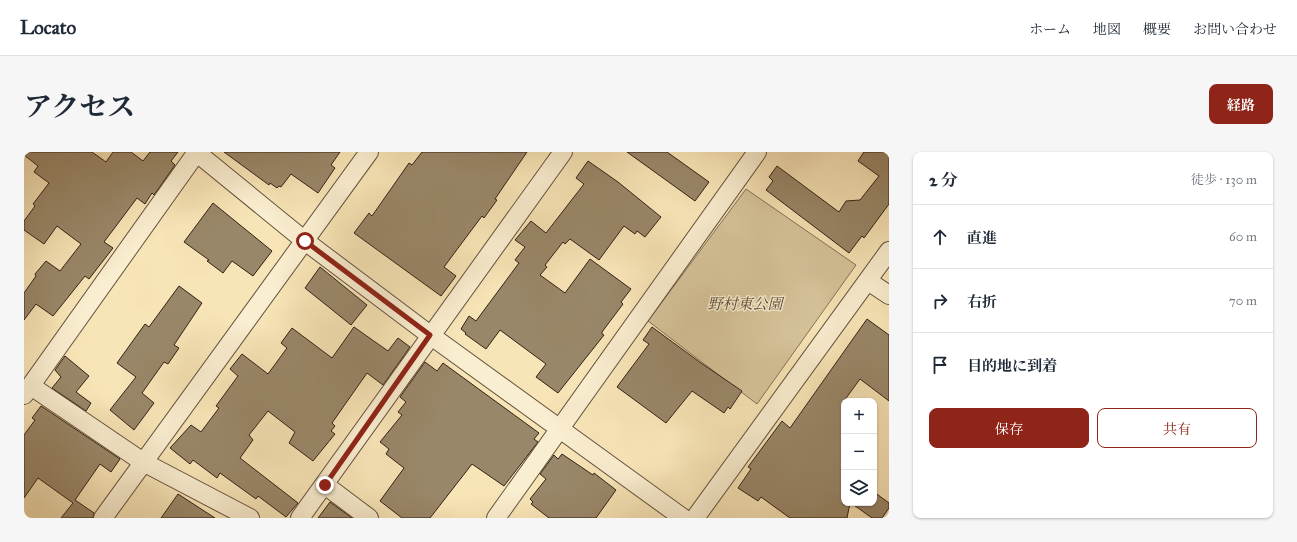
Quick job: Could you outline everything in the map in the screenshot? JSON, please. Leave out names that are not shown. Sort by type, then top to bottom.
[{"type":"street","points":[[250,518],[143,462],[27,390],[196,152],[305,241],[430,335],[561,428],[683,518]]},
{"type":"street","points":[[103,518],[369,152]]},
{"type":"street","points":[[300,518],[325,485],[430,335],[563,152]]},
{"type":"street","points":[[496,518],[561,428],[625,335],[757,152]]},
{"type":"street","points":[[695,518],[889,251]]},
{"type":"street","points":[[868,281],[889,295]]},
{"type":"street","points":[[325,485],[369,518]]},
{"type":"green space","name":"野村東公園","points":[[746,189],[856,265],[757,404],[648,321]]},
{"type":"building","points":[[24,152],[92,152],[106,162],[113,152],[131,152],[143,161],[150,152],[178,152],[171,161],[175,165],[154,195],[152,193],[145,204],[137,198],[104,242],[113,248],[89,279],[85,276],[53,316],[36,304],[24,320],[24,293],[36,276],[35,274],[46,261],[60,271],[81,244],[57,226],[44,244],[24,230],[24,221],[35,206],[33,204],[49,183],[34,172],[38,166],[24,155]]},
{"type":"building","points":[[224,152],[340,152],[331,165],[335,168],[318,193],[291,174],[281,187],[279,186],[277,188],[270,183],[269,185]]},
{"type":"building","points":[[422,152],[527,152],[495,199],[497,200],[484,218],[482,216],[444,267],[456,276],[441,296],[354,233],[369,213],[372,216],[409,163],[412,165]]},
{"type":"building","points":[[627,152],[667,152],[709,182],[695,201]]},
{"type":"building","points":[[864,152],[889,152],[889,204],[864,238],[862,236],[849,253],[766,190],[773,181],[769,177],[777,166],[839,212],[846,201],[860,200],[879,176],[858,161]]},
{"type":"building","points":[[588,161],[618,182],[661,217],[645,237],[637,231],[635,234],[624,226],[599,260],[570,239],[565,244],[563,242],[545,265],[547,267],[540,275],[565,293],[590,259],[631,289],[621,302],[623,304],[602,332],[604,335],[558,393],[536,377],[546,364],[500,330],[486,349],[465,334],[466,333],[461,329],[469,316],[476,321],[519,263],[515,260],[525,247],[515,240],[531,221],[546,233],[584,184],[576,178]]},
{"type":"building","points":[[213,203],[272,251],[253,276],[232,261],[223,273],[207,261],[209,260],[184,242]]},
{"type":"building","points":[[320,267],[367,305],[351,325],[305,288]]},
{"type":"building","points":[[179,286],[202,303],[174,345],[179,348],[168,364],[164,362],[142,393],[154,403],[134,430],[110,410],[136,377],[117,363],[145,324],[149,327]]},
{"type":"building","points":[[867,319],[889,335],[889,401],[860,379],[846,398],[841,398],[841,506],[849,506],[847,518],[790,518],[761,497],[758,501],[738,488],[751,469],[748,467],[782,421],[790,428]]},
{"type":"building","points":[[354,327],[388,351],[398,338],[410,347],[383,385],[367,373],[332,423],[335,426],[331,431],[335,434],[313,461],[289,443],[295,432],[268,411],[249,435],[253,440],[240,458],[298,503],[286,517],[258,496],[256,499],[220,473],[217,478],[193,460],[190,464],[170,448],[191,425],[201,432],[219,408],[216,406],[238,376],[230,369],[242,354],[268,374],[287,348],[281,343],[292,328],[332,358]]},
{"type":"building","points":[[652,327],[742,391],[730,409],[728,407],[724,413],[692,391],[666,423],[617,387],[649,344],[643,340]]},
{"type":"building","points":[[65,356],[89,376],[76,392],[91,403],[86,411],[52,388],[61,377],[55,370]]},
{"type":"building","points":[[425,362],[437,371],[443,363],[539,433],[534,439],[538,442],[504,486],[472,464],[430,518],[402,518],[380,501],[404,468],[386,454],[389,449],[380,442],[402,415],[398,412],[406,402],[400,397]]},
{"type":"building","points":[[41,406],[120,459],[111,472],[100,464],[75,500],[94,513],[93,518],[61,518],[73,503],[38,478],[24,498],[24,435],[35,420],[32,418]]},
{"type":"building","points":[[562,454],[593,475],[594,473],[616,490],[596,518],[549,518],[531,504],[533,502],[530,499],[546,479],[540,474],[554,455],[558,459]]},
{"type":"building","points":[[178,494],[215,518],[161,518]]},
{"type":"building","points":[[877,494],[889,503],[889,508],[882,518],[872,518],[855,506],[877,506]]},
{"type":"building","points":[[330,502],[352,518],[318,518]]},
{"type":"route","points":[[305,241],[430,335],[325,485]]}]
